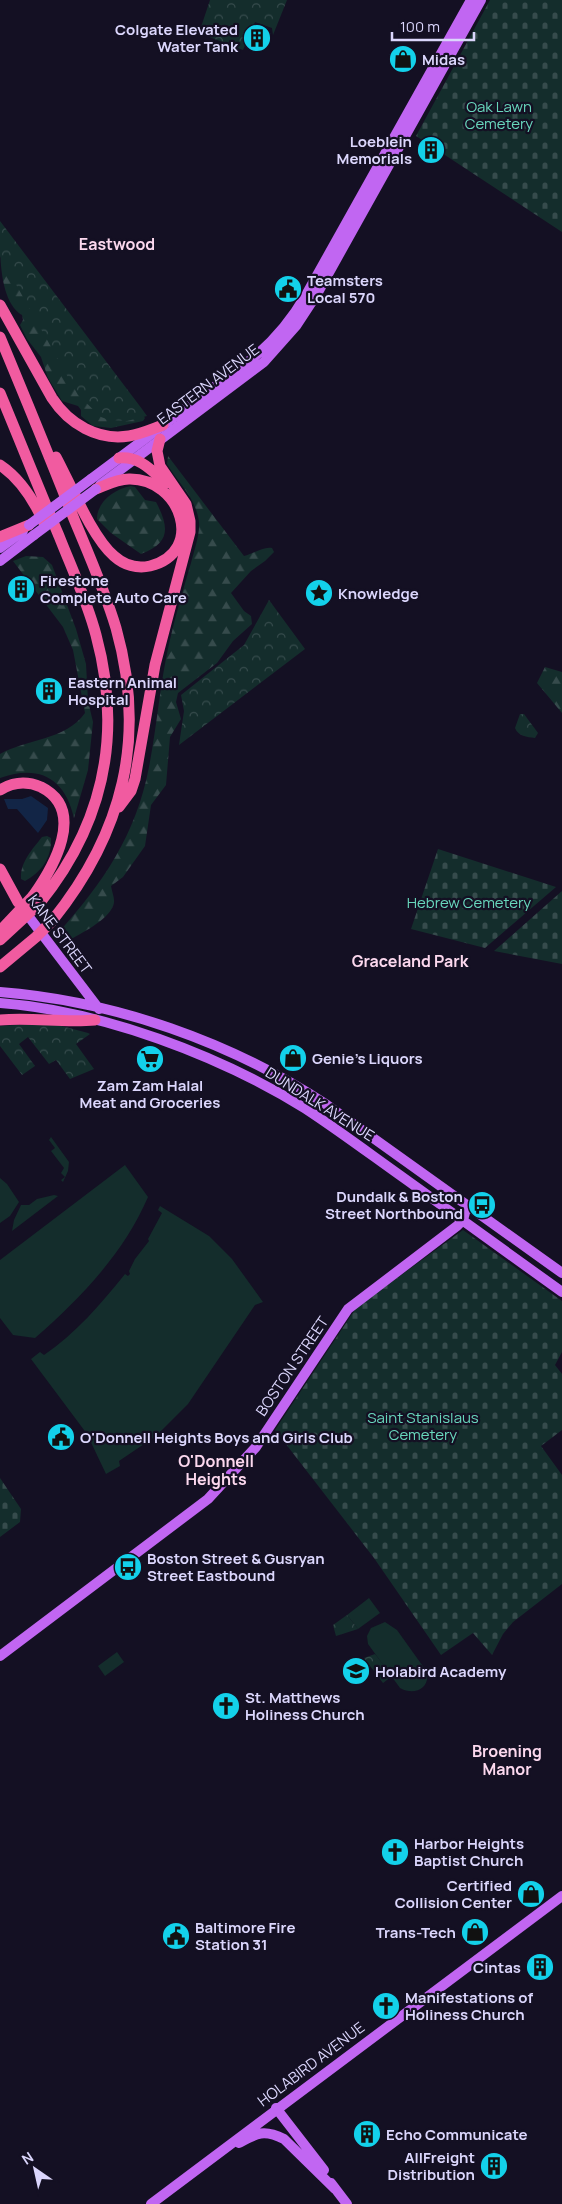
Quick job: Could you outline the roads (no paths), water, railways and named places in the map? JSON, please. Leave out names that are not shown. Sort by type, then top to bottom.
[{"type":"highway","points":[[0,304],[58,408],[74,422],[95,433],[119,437],[131,436],[163,425]]},
{"type":"highway","points":[[0,337],[106,596],[122,654],[129,706],[128,745],[124,776],[113,816],[98,853],[84,879],[52,921],[36,937],[0,966]]},
{"type":"highway","points":[[0,393],[86,603],[102,660],[108,699],[109,725],[104,773],[99,795],[80,843],[53,887],[0,931]]},
{"type":"highway","points":[[24,394],[84,511],[110,552],[123,562],[140,567],[156,564],[173,551],[181,534],[182,523],[178,508],[167,494],[159,488],[138,480],[118,480],[93,484]]},
{"type":"highway","points":[[113,816],[131,791],[135,779],[155,665],[190,532],[189,512],[160,466],[158,451],[160,439]]},
{"type":"highway","points":[[119,458],[134,458],[148,467],[180,496]]},
{"type":"highway","points":[[0,465],[24,488],[39,511],[81,605],[102,660]]},
{"type":"highway","points":[[0,537],[32,530]]},
{"type":"highway","points":[[0,790],[16,783],[36,785],[51,794],[61,809],[64,827],[58,853],[36,900],[0,940]]},
{"type":"highway","points":[[0,869],[18,902]]},
{"type":"highway","points":[[0,1020],[25,1018],[74,1022],[95,1020]]},
{"type":"main road","name":"EASTERN AVENUE","points":[[0,561],[32,530],[93,484],[134,458],[254,370],[284,341],[317,294],[471,0]]},
{"type":"main road","name":"EASTERN AVENUE","points":[[93,484],[119,458],[236,371],[273,340],[294,314],[482,0]]},
{"type":"main road","points":[[284,341],[283,335],[301,310],[306,295]]},
{"type":"main road","points":[[254,370],[256,364],[274,347],[273,340]]},
{"type":"main road","name":"EASTERN AVENUE","points":[[0,548],[32,530]]},
{"type":"main road","name":"KANE STREET","points":[[0,879],[96,1008]]},
{"type":"main road","name":"DUNDALK AVENUE","points":[[0,992],[96,1008],[175,1030],[227,1051],[288,1081],[347,1119],[562,1273]]},
{"type":"main road","name":"DUNDALK AVENUE","points":[[0,1003],[37,1007],[95,1020],[199,1054],[260,1083],[304,1108],[562,1292]]},
{"type":"main road","points":[[96,1008],[118,1020],[190,1045],[199,1054]]},
{"type":"main road","points":[[460,1218],[467,1205]]},
{"type":"main road","name":"BOSTON STREET","points":[[0,1649],[190,1506],[215,1485],[253,1444],[348,1310],[451,1232],[460,1218]]},
{"type":"main road","name":"BOSTON STREET","points":[[0,1656],[208,1499],[247,1458],[290,1392]]},
{"type":"main road","name":"HOLABIRD AVENUE","points":[[151,2204],[276,2108],[562,1896]]},
{"type":"main road","points":[[276,2108],[347,2204]]},
{"type":"main road","points":[[214,2156],[260,2133],[274,2134],[284,2139],[335,2189]]},
{"type":"water","points":[[31,796],[48,808],[47,820],[38,833],[17,809],[8,809],[4,799],[22,799]]},
{"type":"place","name":"Colgate Elevated Water Tank","points":[[257,38]]},
{"type":"place","name":"Midas","points":[[403,59]]},
{"type":"place","name":"Loeblein Memorials","points":[[431,150]]},
{"type":"place","name":"Teamsters Local 570","points":[[288,289]]},
{"type":"place","name":"Firestone Complete Auto Care","points":[[21,589]]},
{"type":"place","name":"Knowledge","points":[[319,593]]},
{"type":"place","name":"Eastern Animal Hospital","points":[[49,691]]},
{"type":"place","name":"Genie's Liquors","points":[[293,1058]]},
{"type":"place","name":"Zam Zam Halal Meat and Groceries","points":[[150,1059]]},
{"type":"place","name":"Dundalk & Boston Street Northbound","points":[[482,1205]]},
{"type":"place","name":"O'Donnell Heights Boys and Girls Club","points":[[61,1437]]},
{"type":"place","name":"Boston Street & Gusryan Street Eastbound","points":[[128,1567]]},
{"type":"place","name":"Holabird Academy","points":[[356,1671]]},
{"type":"place","name":"St. Matthews Holiness Church","points":[[226,1706]]},
{"type":"place","name":"Harbor Heights Baptist Church","points":[[395,1852]]},
{"type":"place","name":"Certified Collision Center","points":[[531,1894]]},
{"type":"place","name":"Trans-Tech","points":[[475,1932]]},
{"type":"place","name":"Baltimore Fire Station 31","points":[[176,1936]]},
{"type":"place","name":"Cintas","points":[[540,1967]]},
{"type":"place","name":"Manifestations of Holiness Church","points":[[386,2006]]},
{"type":"place","name":"Echo Communicate","points":[[367,2134]]},
{"type":"place","name":"AllFreight Distribution","points":[[494,2166]]},
{"type":"district","name":"Eastwood","points":[[117,244]]},
{"type":"district","name":"Graceland Park","points":[[410,961]]},
{"type":"district","name":"O'Donnell Heights","points":[[216,1470]]},
{"type":"district","name":"Broening Manor","points":[[507,1760]]},
{"type":"park label","name":"Oak Lawn Cemetery","points":[[499,114]]},
{"type":"park label","name":"Hebrew Cemetery","points":[[469,902]]},
{"type":"park label","name":"Saint Stanislaus Cemetery","points":[[423,1426]]}]
